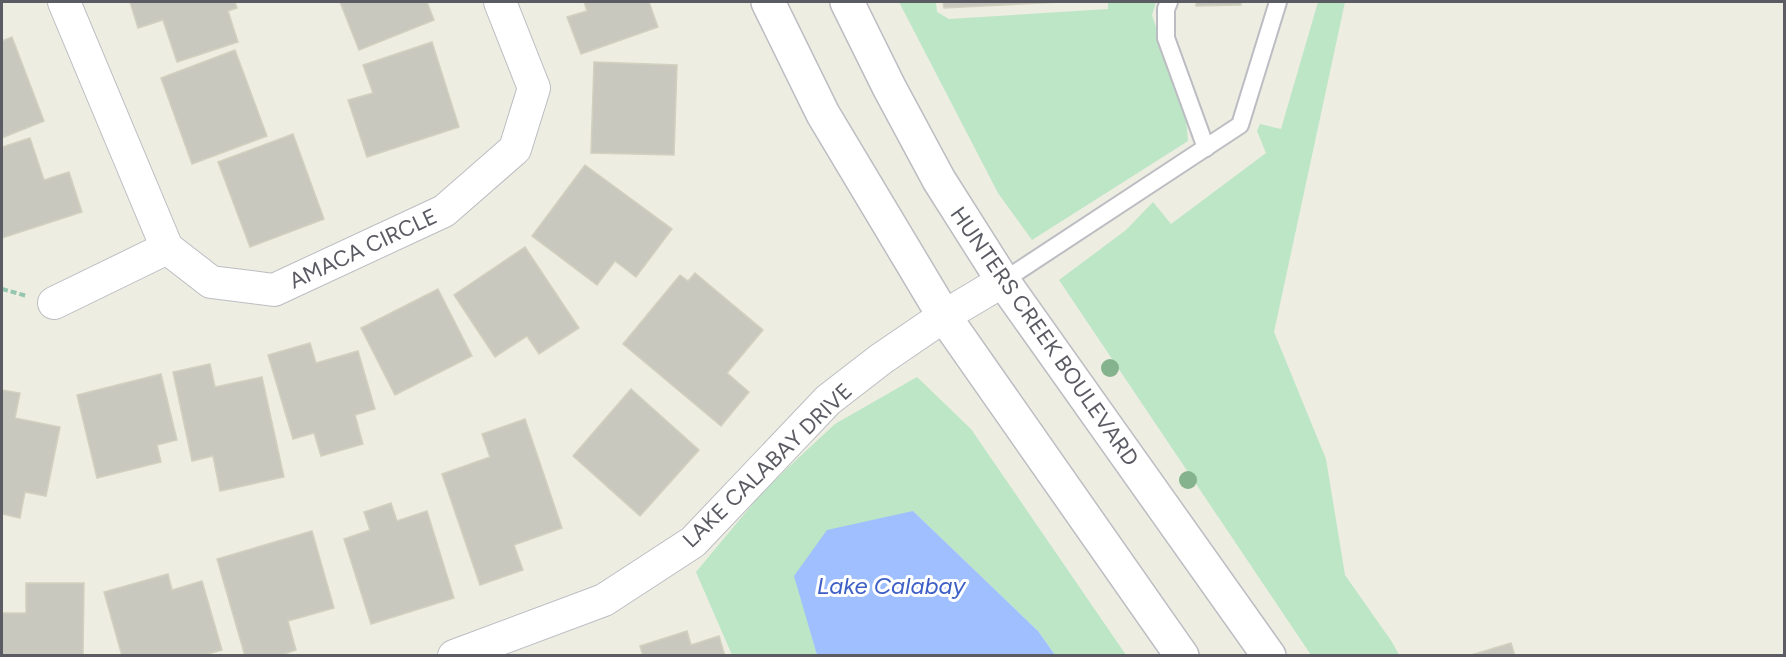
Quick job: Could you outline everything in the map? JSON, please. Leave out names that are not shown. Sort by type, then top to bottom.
[{"type":"street","name":"AMACA CIRCLE","points":[[64,2],[167,248],[211,282],[274,290],[444,211],[515,149],[534,88],[500,2]]},
{"type":"street","points":[[768,2],[824,114],[944,316],[1182,656]]},
{"type":"street","name":"HUNTERS CREEK BOULEVARD","points":[[847,2],[939,180],[1004,281],[1269,656]]},
{"type":"street","points":[[54,303],[167,248]]},
{"type":"street","name":"LAKE CALABAY DRIVE","points":[[454,656],[604,600],[693,542],[828,400],[881,359],[944,316],[1004,281]]},
{"type":"lane","points":[[1168,2],[1166,38],[1206,148]]},
{"type":"lane","points":[[1004,281],[1240,125],[1278,2]]},
{"type":"green space","points":[[899,2],[936,2],[937,12],[949,19],[1108,9],[1108,2],[1156,2],[1152,15],[1186,119],[1188,141],[1032,240],[998,193]]},
{"type":"green space","points":[[1318,2],[1345,2],[1274,332],[1326,459],[1345,575],[1399,655],[1311,655],[1059,280],[1126,230],[1153,202],[1171,224],[1266,153],[1257,131],[1260,124],[1281,129]]},
{"type":"green space","points":[[917,377],[971,429],[1126,655],[1055,655],[1038,631],[913,511],[795,576],[817,655],[732,655],[696,572],[766,488],[835,424]]},
{"type":"water","name":"Lake Calabay","points":[[913,511],[1038,631],[1055,655],[817,655],[794,576],[827,530]]},
{"type":"building","points":[[130,2],[235,2],[237,8],[228,11],[238,42],[177,62],[163,20],[138,28]]},
{"type":"building","points":[[340,2],[427,2],[434,20],[359,50]]},
{"type":"building","points":[[584,2],[649,2],[658,27],[581,54],[567,17],[587,11]]},
{"type":"building","points":[[943,2],[1060,2],[944,8]]},
{"type":"building","points":[[1196,2],[1241,2],[1241,5],[1196,6]]},
{"type":"building","points":[[12,37],[44,121],[2,138],[2,41]]},
{"type":"building","points":[[432,42],[459,127],[367,157],[348,100],[373,93],[363,65]]},
{"type":"building","points":[[235,50],[267,136],[192,164],[161,78]]},
{"type":"building","points":[[594,62],[677,65],[674,155],[591,153]]},
{"type":"building","points":[[293,134],[324,219],[250,247],[218,162]]},
{"type":"building","points":[[30,138],[44,180],[69,172],[82,212],[2,238],[2,147]]},
{"type":"building","points":[[585,165],[672,229],[636,277],[615,261],[597,285],[532,236]]},
{"type":"building","points":[[525,247],[579,328],[539,354],[527,336],[495,357],[454,295]]},
{"type":"building","points":[[695,273],[763,330],[727,373],[749,392],[721,426],[623,344],[680,275],[688,281]]},
{"type":"building","points":[[438,289],[472,356],[395,395],[361,328]]},
{"type":"building","points":[[310,343],[316,363],[358,351],[375,409],[355,415],[363,444],[321,456],[314,433],[293,439],[268,355]]},
{"type":"building","points":[[210,364],[215,387],[262,377],[284,477],[220,491],[213,456],[192,461],[173,372]]},
{"type":"building","points":[[161,374],[177,440],[157,445],[161,462],[97,478],[77,395]]},
{"type":"building","points":[[631,389],[699,450],[640,516],[573,456]]},
{"type":"building","points":[[2,390],[20,393],[15,418],[60,427],[46,496],[25,492],[20,518],[2,514]]},
{"type":"building","points":[[525,419],[562,528],[514,545],[523,570],[480,585],[442,474],[490,457],[482,434]]},
{"type":"building","points":[[391,503],[397,521],[427,511],[454,598],[371,624],[344,539],[370,530],[364,512]]},
{"type":"building","points":[[312,531],[334,608],[288,621],[296,650],[278,656],[245,656],[217,559]]},
{"type":"building","points":[[168,574],[172,590],[202,581],[222,650],[201,656],[122,656],[104,592]]},
{"type":"building","points":[[26,583],[84,583],[83,656],[2,656],[2,613],[26,613]]},
{"type":"building","points":[[687,631],[691,645],[719,636],[725,656],[643,656],[640,646]]},
{"type":"building","points":[[1511,643],[1515,656],[1468,656]]}]
